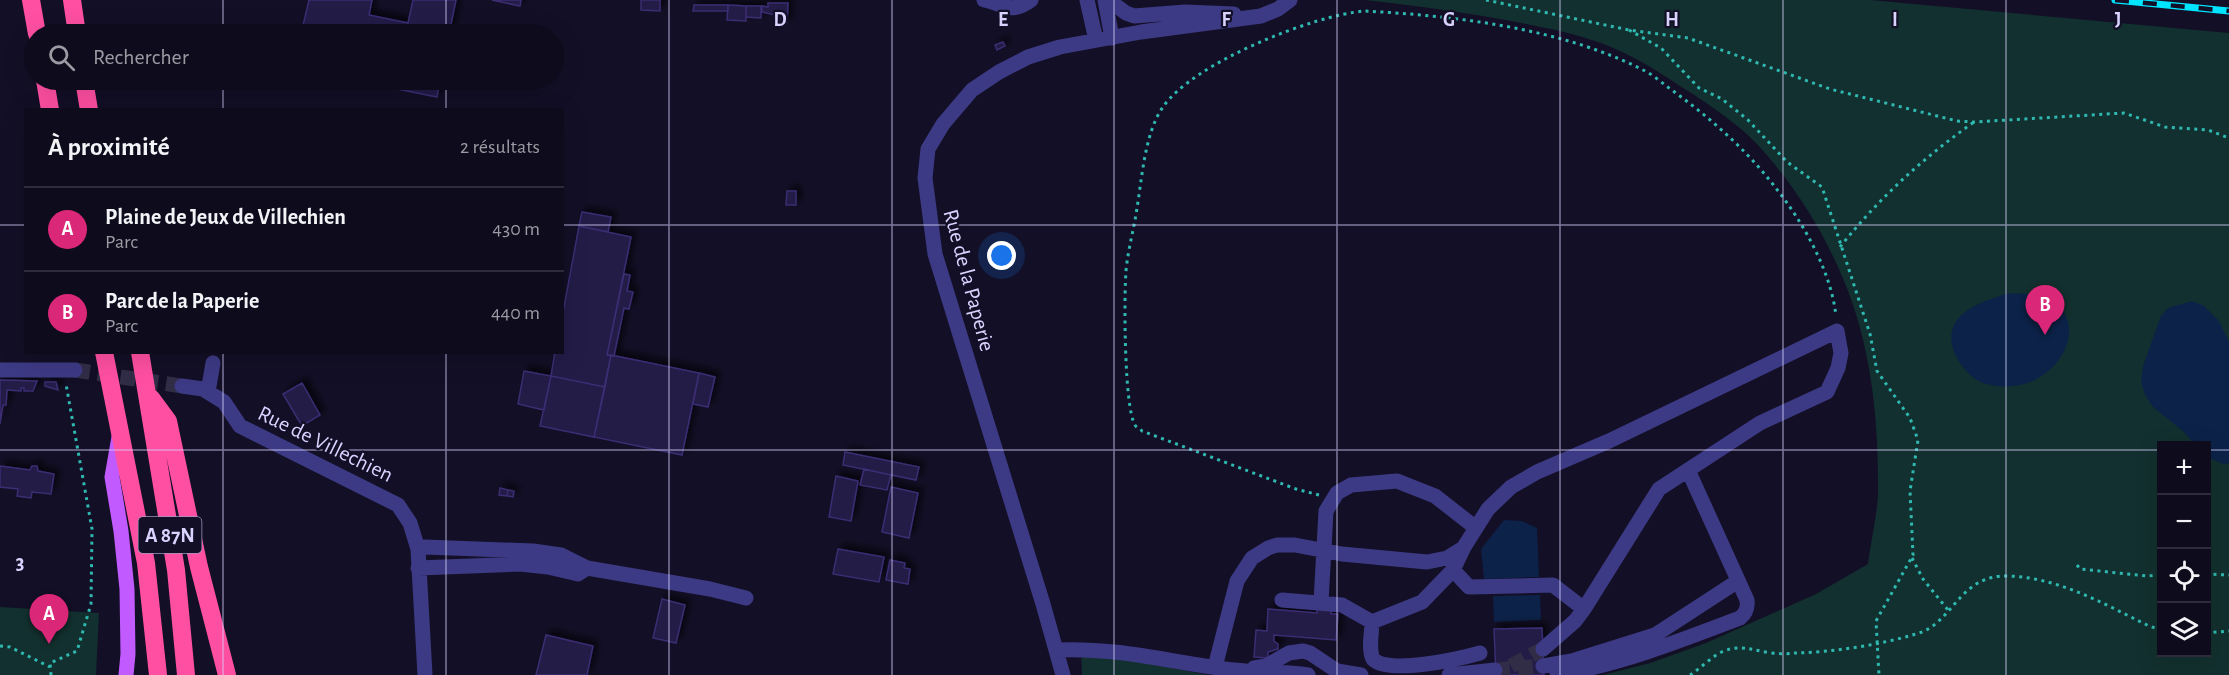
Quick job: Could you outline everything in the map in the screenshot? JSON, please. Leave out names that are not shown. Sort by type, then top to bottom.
[{"type":"highway","points":[[31,0],[35,24]]},
{"type":"highway","points":[[72,0],[76,24]]},
{"type":"highway","points":[[47,90],[50,108]]},
{"type":"highway","points":[[86,90],[89,108]]},
{"type":"highway","name":"A 87N","points":[[104,354],[121,428],[146,563],[158,675]]},
{"type":"highway","name":"A 87N","points":[[140,354],[176,570],[186,675]]},
{"type":"highway","points":[[148,395],[168,421],[199,567],[226,675]]},
{"type":"main road","points":[[121,428],[112,477],[122,531],[127,588],[126,675]]},
{"type":"street","points":[[984,0],[1011,8],[1020,7],[1031,0]]},
{"type":"street","points":[[1087,0],[1096,40]]},
{"type":"street","points":[[1106,0],[1134,16],[1193,12],[1261,16]]},
{"type":"street","points":[[1106,0],[1112,38]]},
{"type":"street","name":"Rue de la Paperie","points":[[1063,675],[935,254],[928,210],[925,166],[928,149],[943,124],[972,90],[983,81],[1028,57],[1060,47],[1096,40],[1171,27],[1261,16],[1278,9],[1290,0]]},
{"type":"street","points":[[1372,622],[1422,602],[1453,570],[1464,547],[1488,509],[1511,487],[1537,472],[1610,441],[1838,331],[1841,353],[1838,368],[1827,392],[1760,423],[1659,489],[1584,609],[1575,621],[1543,649]]},
{"type":"street","points":[[208,392],[213,363]]},
{"type":"street","points":[[0,370],[69,370]]},
{"type":"street","name":"Rue de Villechien","points":[[182,386],[203,389],[224,402],[240,426],[398,505],[410,523],[418,549],[425,675]]},
{"type":"street","points":[[1557,675],[1653,652],[1740,618],[1744,614],[1748,604],[1688,470]]},
{"type":"street","points":[[1321,602],[1326,511],[1332,498],[1350,485],[1397,481],[1436,496],[1476,528]]},
{"type":"street","points":[[1215,667],[1237,581],[1246,564],[1260,552],[1277,545],[1295,544],[1342,554],[1427,562],[1447,558],[1464,547]]},
{"type":"street","points":[[418,549],[425,547],[533,551],[561,555],[587,568],[710,589],[746,598]]},
{"type":"street","points":[[418,568],[520,564],[548,567],[578,574],[587,568]]},
{"type":"street","points":[[1453,570],[1469,587],[1553,585],[1584,609]]},
{"type":"street","points":[[1543,666],[1572,661],[1655,635],[1738,581]]},
{"type":"street","points":[[1282,600],[1342,604],[1372,622]]},
{"type":"street","points":[[1372,622],[1372,654],[1376,663],[1385,668],[1416,670],[1480,654]]},
{"type":"street","points":[[1056,650],[1091,648],[1239,670],[1309,675],[1316,657]]},
{"type":"street","points":[[1239,670],[1266,666],[1296,651],[1303,651],[1337,671],[1361,675]]},
{"type":"street","points":[[1449,675],[1495,670]]},
{"type":"path","points":[[1486,0],[1629,30],[1688,38],[1830,89],[1957,121],[1974,122],[2124,112],[2165,127],[2208,130],[2229,138]]},
{"type":"path","points":[[1332,498],[1296,489],[1142,431],[1135,425],[1131,412],[1126,350],[1126,272],[1131,233],[1141,176],[1155,122],[1163,106],[1189,80],[1213,65],[1300,27],[1347,12],[1365,11],[1483,22],[1528,30],[1611,55],[1646,71],[1686,99],[1726,133],[1766,174],[1797,214],[1828,280],[1834,300],[1838,331]]},
{"type":"path","points":[[1629,30],[1661,48],[1699,88],[1722,99],[1748,120],[1787,162],[1822,187],[1870,334],[1877,371],[1910,418],[1918,440],[1910,491],[1914,545],[1912,558],[1876,621],[1879,675]]},
{"type":"path","points":[[1840,247],[1898,182],[1974,122]]},
{"type":"path","points":[[51,675],[51,663],[77,651],[91,604],[92,529],[69,370]]},
{"type":"path","points":[[1912,558],[1923,579],[1948,610]]},
{"type":"path","points":[[2077,565],[2080,569],[2157,575]]},
{"type":"path","points":[[2211,574],[2229,575]]},
{"type":"path","points":[[1690,675],[1723,651],[1742,647],[1774,654],[1830,651],[1917,634],[1930,629],[1974,585],[1992,578],[2007,576],[2061,584],[2157,628]]},
{"type":"path","points":[[2211,633],[2229,632]]},
{"type":"path","points":[[0,646],[10,647],[50,667]]},
{"type":"green space","points":[[1365,0],[1870,0],[2229,33],[2229,675],[1603,675],[1650,663],[1706,643],[1816,594],[1868,564],[1878,494],[1875,418],[1866,353],[1859,324],[1839,268],[1810,214],[1775,165],[1739,128],[1710,105],[1642,62],[1612,47],[1552,29],[1444,10]]},
{"type":"green space","points":[[0,607],[99,613],[96,675],[0,675]]},
{"type":"green space","points":[[1081,651],[1208,675],[1082,675]]},
{"type":"water","points":[[2005,294],[2039,296],[2060,308],[2069,325],[2067,345],[2056,364],[2037,379],[2012,386],[1983,383],[1975,379],[1958,359],[1951,335],[1957,320],[1964,313],[1978,304]]},
{"type":"water","points":[[2192,301],[2204,306],[2219,321],[2229,342],[2229,463],[2224,464],[2211,459],[2211,441],[2192,441],[2183,431],[2153,407],[2145,395],[2141,382],[2143,366],[2161,316],[2168,308]]},
{"type":"water","points":[[1504,520],[1522,521],[1537,528],[1539,577],[1484,579],[1481,549]]},
{"type":"water","points":[[1540,595],[1541,620],[1494,622],[1493,596]]},
{"type":"building","points":[[309,0],[372,0],[369,15],[408,23],[413,0],[456,0],[451,24],[303,24]]},
{"type":"building","points":[[492,0],[521,0],[520,6]]},
{"type":"building","points":[[641,0],[660,0],[660,11],[641,10]]},
{"type":"building","points":[[768,3],[788,3],[787,23],[775,23],[775,15],[762,12],[762,6],[768,7]]},
{"type":"building","points":[[694,5],[728,5],[728,11],[693,11]]},
{"type":"building","points":[[728,5],[746,6],[746,21],[727,20]]},
{"type":"building","points":[[746,6],[761,6],[761,18],[746,17]]},
{"type":"building","points":[[1003,42],[1005,46],[997,50],[995,45]]},
{"type":"building","points":[[402,90],[438,90],[437,97]]},
{"type":"building","points":[[787,191],[796,191],[796,205],[786,205]]},
{"type":"building","points":[[582,212],[611,217],[608,232],[579,226]]},
{"type":"building","points":[[579,226],[631,237],[607,355],[611,355],[605,387],[551,376],[555,354],[564,354],[564,307]]},
{"type":"building","points":[[624,274],[630,275],[627,291],[633,292],[629,309],[624,308],[614,356],[607,355]]},
{"type":"building","points":[[611,355],[699,373],[682,455],[594,437]]},
{"type":"building","points":[[524,371],[551,376],[544,410],[518,404]]},
{"type":"building","points":[[699,373],[715,377],[708,407],[693,404]]},
{"type":"building","points":[[551,376],[605,387],[594,437],[540,426]]},
{"type":"building","points":[[0,380],[37,381],[33,391],[24,391],[24,388],[21,388],[21,391],[7,390],[6,405],[3,405],[0,424]]},
{"type":"building","points":[[45,382],[56,382],[58,390],[45,386]]},
{"type":"building","points":[[302,383],[320,415],[302,426],[283,394]]},
{"type":"building","points":[[845,452],[919,467],[916,480],[843,465]]},
{"type":"building","points":[[0,466],[30,470],[32,466],[37,466],[38,471],[54,474],[51,494],[32,492],[31,498],[17,496],[18,489],[0,487]]},
{"type":"building","points":[[864,469],[891,475],[887,490],[860,485]]},
{"type":"building","points":[[836,476],[858,481],[851,521],[829,517]]},
{"type":"building","points":[[891,487],[918,493],[909,538],[882,532]]},
{"type":"building","points":[[500,488],[508,490],[507,496],[499,495]]},
{"type":"building","points":[[508,490],[514,491],[513,497],[507,496]]},
{"type":"building","points":[[838,549],[884,557],[879,582],[833,574]]},
{"type":"building","points":[[890,560],[905,563],[904,568],[910,569],[908,584],[886,580]]},
{"type":"building","points":[[662,599],[685,605],[676,643],[653,638]]},
{"type":"building","points":[[1268,609],[1317,613],[1317,609],[1331,610],[1331,614],[1338,614],[1336,640],[1274,635],[1278,649],[1268,652],[1268,658],[1254,657],[1256,630],[1267,631]]},
{"type":"building","points":[[1542,628],[1544,675],[1496,675],[1494,629]]},
{"type":"building","points":[[546,635],[593,646],[587,675],[536,675]]},
{"type":"tunnel","points":[[75,370],[182,386]]},
{"type":"tunnel","points":[[1511,666],[1543,649]]},
{"type":"tunnel","points":[[1495,670],[1543,666]]},
{"type":"railway","points":[[2115,0],[2229,11]]},
{"type":"place","name":"Parc de la Paperie","points":[[2045,335]]},
{"type":"place","name":"Plaine de Jeux de Villechien","points":[[49,644]]}]
